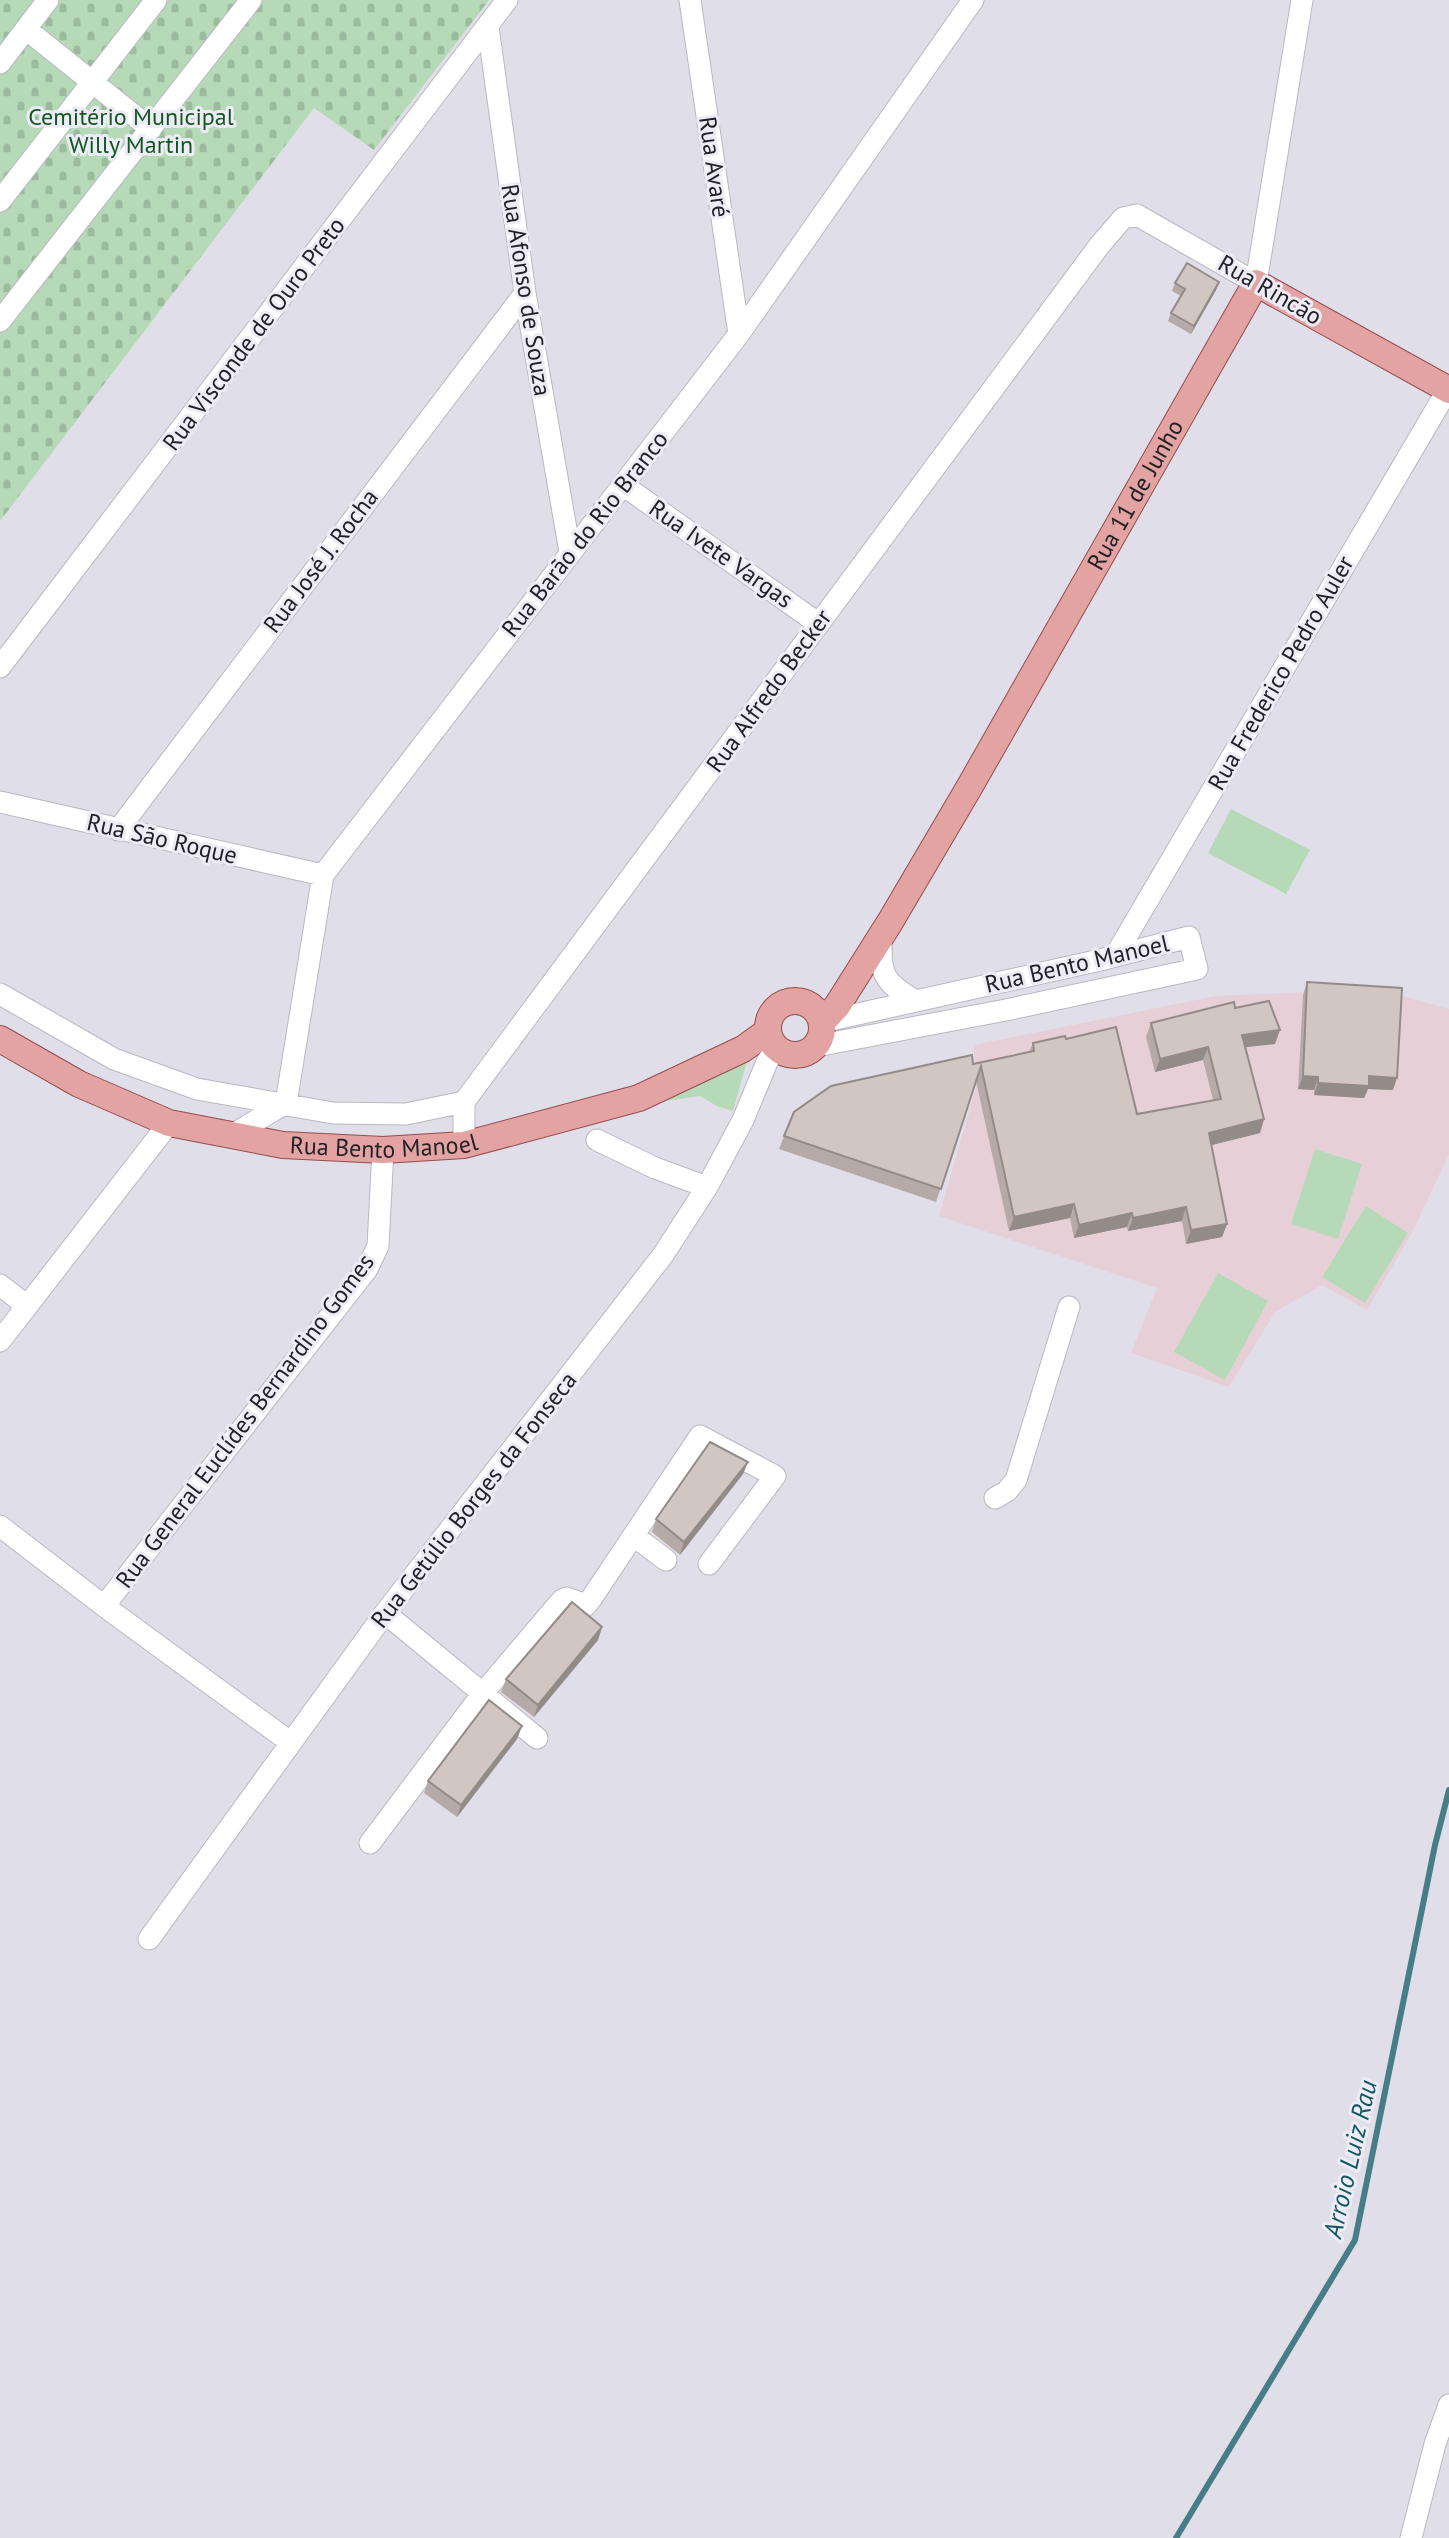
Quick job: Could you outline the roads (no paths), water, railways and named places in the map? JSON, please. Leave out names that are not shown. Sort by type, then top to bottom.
[{"type":"main road","name":"Rua Rincão","points":[[1256,284],[1448,390]]},
{"type":"main road","name":"Rua 11 de Junho","points":[[816,1024],[837,1006],[970,786],[1256,284]]},
{"type":"main road","points":[[795,1000],[816,1024],[801,1055],[792,1055],[772,1040],[768,1022],[778,1006],[795,1000]]},
{"type":"main road","name":"Rua Bento Manoel","points":[[0,1039],[79,1084],[169,1123],[283,1145],[383,1150],[464,1145],[639,1098],[743,1049],[772,1040]]},
{"type":"street","points":[[0,63],[48,0]]},
{"type":"street","points":[[0,201],[156,0]]},
{"type":"street","name":"Rua Visconde de Ouro Preto","points":[[0,667],[507,0]]},
{"type":"street","name":"Rua Avaré","points":[[690,0],[739,334]]},
{"type":"street","name":"Rua Barão do Rio Branco","points":[[286,1103],[323,875],[739,334],[973,0]]},
{"type":"street","name":"Rua 11 de Junho","points":[[1256,284],[1302,0]]},
{"type":"street","points":[[0,321],[151,129],[243,3]]},
{"type":"street","name":"Rua Afonso de Souza","points":[[488,27],[525,293],[570,552]]},
{"type":"street","points":[[26,30],[151,129]]},
{"type":"street","name":"Rua Rincão","points":[[1099,246],[1123,218],[1137,215],[1256,284]]},
{"type":"street","name":"Rua Alfredo Becker","points":[[464,1102],[1099,246]]},
{"type":"street","name":"Rua José J. Rocha","points":[[118,830],[525,293]]},
{"type":"street","name":"Rua Frederico Pedro Auler","points":[[1115,957],[1448,390]]},
{"type":"street","name":"Rua Ivete Vargas","points":[[623,485],[819,624]]},
{"type":"street","name":"Rua São Roque","points":[[0,802],[323,875]]},
{"type":"street","name":"Rua Bento Manoel","points":[[1189,937],[1197,969],[1006,1010],[816,1024],[1115,957],[1189,937]]},
{"type":"street","points":[[876,944],[881,968],[888,981],[916,1001]]},
{"type":"street","points":[[0,994],[114,1059],[197,1088],[333,1113],[406,1114],[464,1102],[464,1145]]},
{"type":"street","name":"Rua Getúlio Borges da Fonseca","points":[[149,1938],[385,1613],[663,1255],[707,1187],[743,1119],[772,1040]]},
{"type":"street","points":[[232,1135],[286,1103]]},
{"type":"street","points":[[0,1341],[169,1123]]},
{"type":"street","points":[[597,1140],[654,1168],[707,1187]]},
{"type":"street","name":"Rua General Euclídes Bernardino Gomes","points":[[104,1606],[367,1269],[379,1246],[383,1150]]},
{"type":"street","points":[[0,1285],[27,1306]]},
{"type":"street","points":[[995,1498],[1007,1491],[1016,1480],[1069,1307]]},
{"type":"street","points":[[370,1843],[483,1693],[562,1600],[568,1598],[586,1605],[700,1436],[775,1476],[709,1564]]},
{"type":"street","points":[[0,1526],[290,1742]]},
{"type":"street","points":[[634,1536],[666,1560]]},
{"type":"street","points":[[385,1613],[537,1738]]},
{"type":"street","points":[[1411,2538],[1434,2444],[1449,2405]]},
{"type":"waterway","name":"Arroio Luiz Rau","points":[[1176,2538],[1355,2240],[1435,1845],[1449,1790]]},
{"type":"park label","name":"Cemitério Municipal Willy Martin","points":[[131,131]]}]
